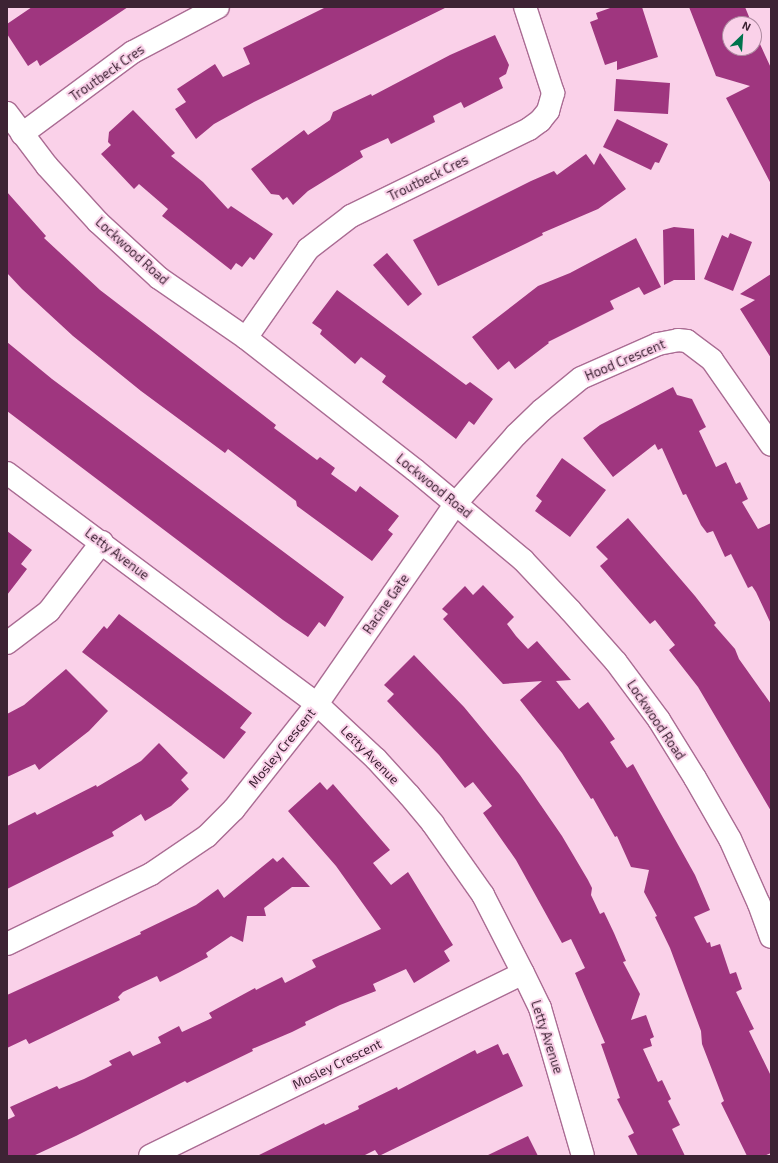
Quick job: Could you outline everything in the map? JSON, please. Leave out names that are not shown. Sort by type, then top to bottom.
[{"type":"street","name":"Troutbeck Cres","points":[[22,134],[133,52],[218,7]]},
{"type":"street","name":"Troutbeck Cres","points":[[246,338],[308,249],[352,216],[529,129],[540,121],[548,111],[553,93],[525,7]]},
{"type":"street","name":"Lockwood Road","points":[[7,113],[47,166],[98,222],[159,278],[246,338],[456,504],[524,560],[565,604],[616,662],[659,720],[730,839],[759,904],[771,937]]},
{"type":"street","name":"Hood Crescent","points":[[456,504],[516,435],[570,386],[581,378],[666,341],[687,341],[705,353],[771,445]]},
{"type":"street","name":"Letty Avenue","points":[[7,473],[102,542],[317,704],[376,759],[433,824],[483,895],[540,1008],[583,1156]]},
{"type":"street","name":"Racine Gate","points":[[317,704],[456,504]]},
{"type":"street","points":[[7,643],[48,611],[102,542]]},
{"type":"street","name":"Mosley Crescent","points":[[7,944],[151,874],[207,836],[234,809],[317,704]]},
{"type":"street","name":"Mosley Crescent","points":[[150,1156],[523,972]]},
{"type":"building","points":[[32,7],[128,7],[40,66],[37,60],[28,66],[7,34],[7,24]]},
{"type":"building","points":[[326,7],[447,7],[254,102],[214,124],[196,139],[175,109],[186,102],[177,89],[215,64],[223,77],[250,64],[243,48]]},
{"type":"building","points":[[613,7],[642,7],[658,57],[617,70],[617,61],[605,65],[590,22],[598,19],[596,13]]},
{"type":"building","points":[[689,7],[745,7],[749,16],[722,16],[722,56],[762,56],[762,48],[771,68],[771,184],[726,98],[750,86],[716,76]]},
{"type":"building","points":[[495,35],[509,65],[506,74],[499,78],[503,88],[464,108],[461,102],[433,116],[435,122],[391,144],[388,138],[360,151],[363,157],[308,191],[293,205],[287,197],[283,200],[279,195],[271,194],[251,169],[304,130],[308,135],[330,120],[333,112],[371,94],[372,96],[450,55]]},
{"type":"building","points":[[616,79],[670,83],[668,114],[614,111]]},
{"type":"building","points":[[133,110],[175,153],[171,156],[203,182],[228,209],[231,206],[273,234],[254,260],[250,257],[242,267],[236,263],[231,270],[162,216],[168,209],[139,184],[134,189],[101,154],[111,145],[108,142],[109,132]]},
{"type":"building","points":[[617,119],[668,144],[659,163],[655,162],[651,170],[603,147]]},
{"type":"building","points":[[600,153],[626,189],[598,209],[542,233],[543,235],[438,286],[413,240],[531,181],[554,171],[557,175],[586,154],[594,165]]},
{"type":"building","points":[[7,192],[46,236],[44,238],[100,290],[276,425],[274,428],[317,460],[320,457],[335,468],[331,474],[356,492],[360,486],[399,516],[388,530],[393,534],[372,561],[297,506],[296,501],[228,449],[225,453],[141,391],[73,336],[22,289],[7,273]]},
{"type":"building","points":[[674,227],[694,229],[695,280],[674,280],[664,285],[663,230]]},
{"type":"building","points":[[730,233],[752,242],[733,291],[704,279],[722,235],[728,238]]},
{"type":"building","points":[[636,238],[661,287],[644,295],[639,287],[610,301],[614,309],[548,342],[549,343],[515,369],[509,361],[498,370],[472,337],[538,286],[570,273]]},
{"type":"building","points":[[387,253],[422,294],[408,306],[373,265]]},
{"type":"building","points":[[771,274],[771,358],[740,309],[755,300],[740,294]]},
{"type":"building","points":[[337,290],[466,385],[470,382],[493,399],[474,425],[469,421],[456,439],[382,382],[386,376],[361,357],[355,364],[320,334],[322,330],[312,323]]},
{"type":"building","points":[[7,342],[52,379],[344,597],[325,627],[319,622],[308,637],[283,620],[7,411]]},
{"type":"building","points":[[673,387],[677,395],[692,399],[706,427],[699,431],[716,467],[726,462],[736,484],[740,482],[748,499],[742,502],[758,529],[771,523],[771,624],[756,592],[752,586],[748,588],[731,554],[725,557],[713,531],[707,533],[701,525],[686,494],[683,495],[662,448],[658,450],[655,444],[613,477],[583,438],[600,425]]},
{"type":"building","points":[[562,458],[606,490],[570,537],[535,511],[542,501],[536,496]]},
{"type":"building","points":[[628,518],[695,596],[716,623],[714,625],[735,649],[739,659],[771,704],[771,811],[698,687],[669,650],[675,645],[655,620],[650,624],[600,566],[608,559],[596,547]]},
{"type":"building","points":[[7,531],[32,550],[21,564],[27,569],[7,595]]},
{"type":"building","points":[[483,585],[514,617],[507,624],[528,649],[537,641],[571,680],[556,681],[579,709],[588,702],[603,722],[615,739],[610,742],[627,768],[633,764],[695,875],[710,910],[694,917],[707,943],[710,942],[711,947],[720,944],[730,974],[736,972],[742,989],[736,992],[754,1029],[749,1031],[771,1076],[771,1153],[764,1156],[747,1156],[721,1103],[724,1101],[702,1044],[701,1031],[670,948],[655,917],[657,916],[644,892],[649,870],[631,867],[617,836],[615,837],[593,798],[591,799],[562,753],[520,700],[542,681],[503,684],[443,619],[448,614],[442,609],[465,586],[473,595]]},
{"type":"building","points":[[119,614],[252,713],[240,728],[246,732],[224,759],[82,652],[104,626],[107,629]]},
{"type":"building","points":[[414,655],[464,707],[520,775],[562,836],[588,880],[592,888],[591,895],[600,914],[604,912],[626,961],[623,962],[640,994],[631,1020],[646,1015],[654,1037],[650,1039],[652,1046],[643,1049],[658,1082],[662,1080],[671,1099],[668,1101],[680,1125],[672,1129],[685,1156],[638,1156],[628,1136],[634,1133],[617,1099],[620,1098],[601,1044],[605,1043],[575,973],[585,968],[571,939],[562,943],[516,860],[483,813],[492,806],[473,782],[465,788],[439,755],[387,701],[394,694],[384,685]]},
{"type":"building","points":[[66,669],[108,711],[89,731],[39,770],[35,764],[7,777],[7,714],[24,705]]},
{"type":"building","points":[[159,743],[188,773],[181,780],[189,789],[171,806],[145,821],[141,814],[112,832],[114,836],[7,889],[7,826],[35,812],[37,815],[96,785],[97,787],[141,761]]},
{"type":"building","points":[[320,782],[327,790],[333,784],[390,850],[373,863],[391,885],[408,872],[453,945],[444,951],[450,961],[414,983],[406,969],[373,984],[376,991],[340,1005],[305,1022],[306,1025],[292,1032],[252,1049],[253,1051],[187,1083],[185,1081],[33,1156],[7,1156],[7,1120],[15,1116],[10,1107],[57,1086],[59,1089],[84,1079],[112,1065],[109,1061],[130,1051],[133,1056],[161,1043],[158,1037],[179,1026],[182,1032],[212,1018],[209,1013],[255,988],[256,990],[282,977],[285,983],[316,967],[312,960],[381,929],[336,866],[288,811]]},
{"type":"building","points":[[283,857],[310,887],[292,887],[264,908],[266,916],[247,916],[243,942],[231,936],[206,953],[208,957],[160,982],[157,976],[123,992],[118,997],[120,1000],[50,1034],[29,1044],[26,1039],[7,1048],[7,995],[141,934],[140,932],[196,905],[218,889],[224,898],[273,858],[277,862]]},
{"type":"building","points":[[498,1044],[503,1055],[508,1053],[523,1086],[379,1156],[375,1150],[363,1156],[257,1156],[324,1123],[325,1125],[359,1109],[358,1106],[397,1087],[398,1090],[475,1050],[477,1054]]},
{"type":"building","points":[[528,1136],[538,1156],[486,1156]]}]
